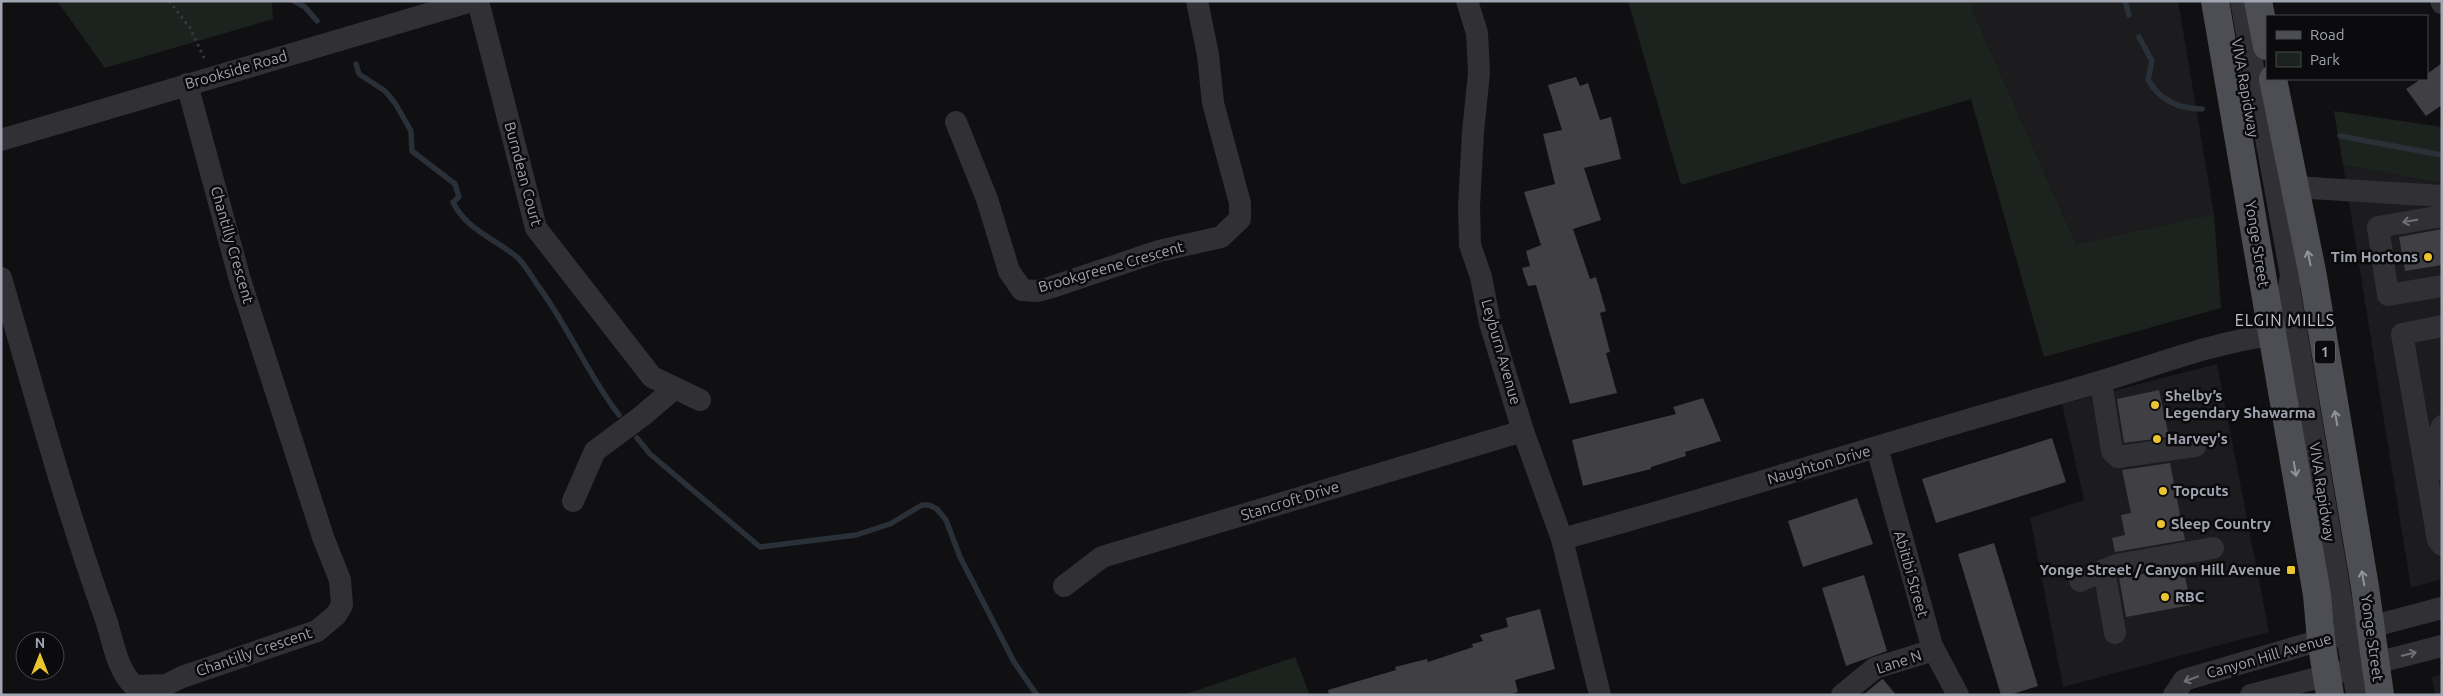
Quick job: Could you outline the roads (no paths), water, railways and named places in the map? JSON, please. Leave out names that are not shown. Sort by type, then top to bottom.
[{"type":"main road","name":"Yonge Street","points":[[2215,1],[2317,595],[2346,633],[2346,675]]},
{"type":"main road","points":[[2258,1],[2266,41]]},
{"type":"main road","name":"Yonge Street","points":[[2273,80],[2312,271],[2346,633],[2346,675]]},
{"type":"main road","name":"Yonge Street","points":[[2346,675],[2380,695]]},
{"type":"street","name":"Brookside Road","points":[[1,140],[472,1]]},
{"type":"street","name":"Burndean Court","points":[[478,1],[536,228],[652,377],[700,400]]},
{"type":"street","name":"Brookgreene Crescent","points":[[956,122],[988,199],[1010,271],[1022,290],[1038,291],[1160,251],[1221,237],[1240,219],[1240,203],[1213,103],[1208,54],[1197,1]]},
{"type":"street","name":"Leyburn Avenue","points":[[1467,1],[1477,33],[1479,73],[1468,207],[1470,245],[1481,277],[1490,323],[1523,431],[1562,539],[1600,695]]},
{"type":"street","name":"VIVA Rapidway","points":[[2229,1],[2278,278],[2289,288]]},
{"type":"street","name":"VIVA Rapidway","points":[[2241,1],[2291,275],[2289,288],[2346,633]]},
{"type":"street","name":"Chantilly Crescent","points":[[1,278],[78,541],[111,632],[123,676],[134,686],[166,685],[182,677],[317,631],[328,623],[342,605],[340,580],[323,537],[240,280],[188,84]]},
{"type":"street","points":[[2294,187],[2442,196]]},
{"type":"street","points":[[2442,216],[2378,227],[2388,295],[2442,286]]},
{"type":"street","points":[[2440,532],[2402,334],[2442,326]]},
{"type":"street","name":"Naughton Drive","points":[[1562,539],[1877,448],[1928,430],[2101,382],[2185,355],[2242,339],[2271,335]]},
{"type":"street","points":[[2101,382],[2112,451],[2118,457],[2195,446]]},
{"type":"street","points":[[573,501],[595,451],[675,388]]},
{"type":"street","points":[[2442,426],[2437,439],[2442,470]]},
{"type":"street","name":"Stancroft Drive","points":[[1064,586],[1102,557],[1523,431]]},
{"type":"street","name":"Abitibi Street","points":[[1877,448],[1905,554],[1934,650],[1958,695]]},
{"type":"street","points":[[2080,581],[2116,565],[2213,548]]},
{"type":"street","points":[[2104,570],[2115,633]]},
{"type":"street","name":"Canyon Hill Avenue","points":[[2174,695],[2184,680],[2346,633],[2442,608]]},
{"type":"street","points":[[2251,695],[2346,675],[2442,646]]},
{"type":"street","name":"Lane N","points":[[1842,695],[1875,668],[1934,650]]},
{"type":"street","points":[[2346,675],[2357,695]]},
{"type":"waterway","points":[[294,1],[305,7],[317,21]]},
{"type":"waterway","points":[[2125,1],[2129,15]]},
{"type":"waterway","points":[[2139,37],[2152,61],[2148,80],[2158,93],[2178,105],[2202,109]]},
{"type":"waterway","points":[[356,64],[359,74],[385,91],[395,103],[411,131],[412,151],[455,184],[459,197],[453,202],[459,212],[473,227],[509,251],[525,267],[558,316],[597,383],[619,415]]},
{"type":"waterway","points":[[2340,136],[2442,155]]},
{"type":"waterway","points":[[637,438],[650,454],[760,547],[856,535],[890,524],[922,505],[929,505],[937,509],[946,520],[960,557],[1014,662],[1037,695]]},
{"type":"place","name":"Tim Hortons","points":[[2428,257]]},
{"type":"place","name":"Shelby’s Legendary Shawarma","points":[[2155,405]]},
{"type":"place","name":"Harvey's","points":[[2157,439]]},
{"type":"place","name":"Topcuts","points":[[2163,491]]},
{"type":"place","name":"Sleep Country","points":[[2161,524]]},
{"type":"place","name":"Yonge Street / Canyon Hill Avenue","points":[[2291,570]]},
{"type":"place","name":"RBC","points":[[2165,597]]},
{"type":"district","name":"ELGIN MILLS","points":[[2285,320]]}]
